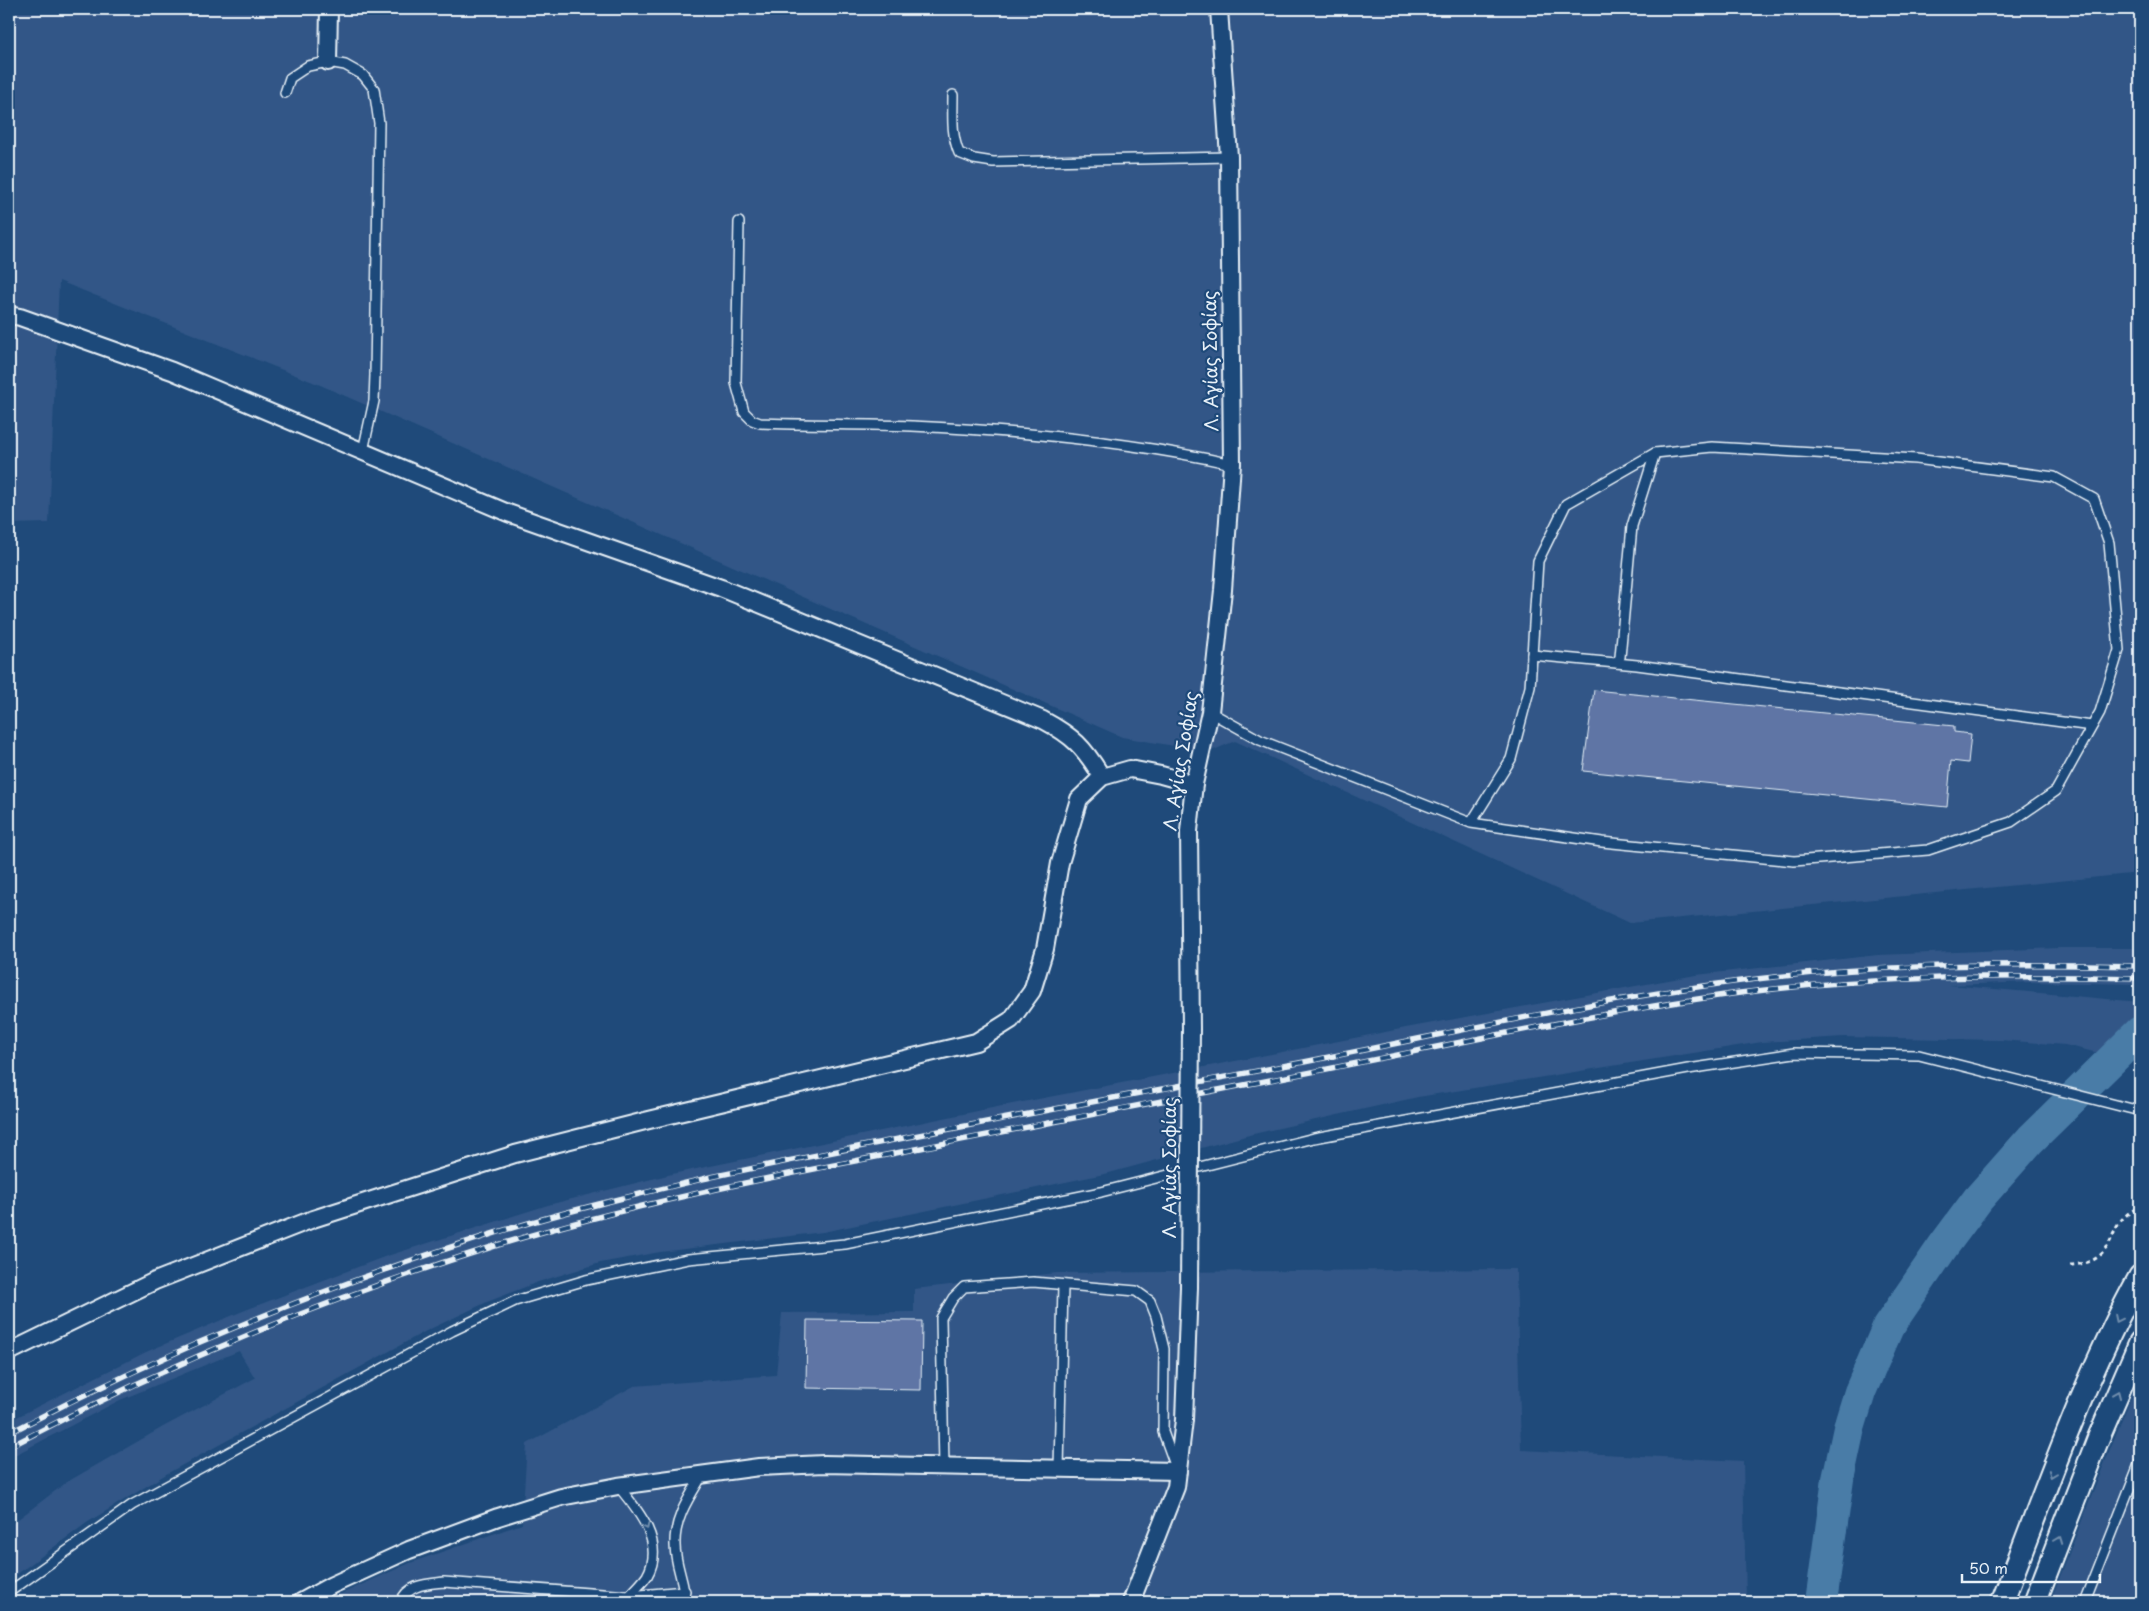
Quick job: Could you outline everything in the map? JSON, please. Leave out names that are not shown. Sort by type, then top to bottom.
[{"type":"street","points":[[328,62],[329,9]]},
{"type":"street","name":"Λ. Αγίας Σοφίας","points":[[1132,1602],[1176,1487],[1184,1420],[1190,1287],[1191,1028],[1188,831],[1194,784],[1210,712],[1223,590],[1232,464],[1229,157],[1219,9]]},
{"type":"street","points":[[9,315],[20,317],[172,371],[508,513],[721,588],[1043,720],[1065,732],[1087,752],[1102,777]]},
{"type":"street","points":[[9,1352],[154,1281],[313,1219],[377,1198],[534,1149],[976,1042],[1011,1020],[1032,991],[1045,949],[1060,862],[1079,799],[1102,777],[1130,769],[1161,774],[1194,784]]},
{"type":"street","points":[[2002,1602],[2070,1428],[2101,1356],[2140,1276]]},
{"type":"street","points":[[2035,1602],[2098,1439],[2140,1342]]},
{"type":"street","points":[[301,1602],[332,1585],[409,1550],[498,1517],[561,1497],[618,1486],[759,1467],[824,1464],[1178,1471]]},
{"type":"lane","points":[[285,93],[290,78],[308,66],[328,62],[345,65],[363,74],[374,89],[379,123],[374,401],[363,451]]},
{"type":"lane","points":[[953,95],[953,133],[955,144],[959,153],[974,159],[993,162],[1229,157]]},
{"type":"lane","points":[[739,222],[736,382],[744,412],[752,420],[760,423],[911,426],[1025,433],[1175,451],[1232,464]]},
{"type":"lane","points":[[1210,712],[1260,740],[1471,823],[1602,842],[1794,861],[1928,850],[2011,822],[2056,791],[2100,712],[2119,650],[2108,543],[2094,499],[2054,477],[1916,459],[1712,447],[1655,453],[1566,504],[1538,560],[1530,687],[1511,759],[1471,823]]},
{"type":"lane","points":[[1616,663],[1620,657],[1632,526],[1655,453]]},
{"type":"lane","points":[[1532,655],[1616,663],[2092,726]]},
{"type":"lane","points":[[9,1592],[132,1505],[444,1335],[515,1301],[586,1280],[688,1259],[844,1244],[1101,1192],[1314,1138],[1688,1069],[1794,1053],[1919,1055],[2140,1111]]},
{"type":"lane","points":[[944,1467],[941,1318],[952,1298],[964,1287],[1033,1282],[1136,1291],[1150,1301],[1156,1316],[1164,1349],[1163,1432],[1178,1471]]},
{"type":"lane","points":[[1059,1468],[1062,1285]]},
{"type":"lane","points":[[2085,1602],[2140,1462]]},
{"type":"lane","points":[[685,1602],[685,1591],[675,1544],[680,1514],[703,1474]]},
{"type":"lane","points":[[618,1486],[638,1510],[648,1529],[653,1547],[652,1560],[647,1576],[629,1596]]},
{"type":"lane","points":[[401,1602],[406,1594],[416,1586],[444,1582],[629,1596],[685,1591]]},
{"type":"path","points":[[2070,1265],[2087,1264],[2098,1259],[2105,1250],[2117,1225],[2126,1214],[2140,1207]]},
{"type":"shaded area","points":[[9,9],[2140,9],[2140,873],[1630,923],[1235,741],[1209,752],[1122,737],[318,384],[59,281],[49,523],[9,524]]},
{"type":"shaded area","points":[[2060,948],[2140,948],[2140,984],[2031,982],[1949,985],[2140,1002],[2140,1063],[2065,1045],[2000,1040],[1843,1037],[1762,1042],[1418,1097],[1253,1134],[1109,1173],[823,1232],[660,1252],[600,1263],[538,1282],[487,1302],[426,1331],[168,1473],[88,1522],[9,1580],[9,1526],[67,1482],[163,1427],[255,1378],[239,1351],[120,1400],[9,1458],[9,1421],[146,1352],[243,1311],[384,1257],[548,1205],[672,1174],[997,1107],[1411,1027],[1696,975],[1878,955]]},
{"type":"shaded area","points":[[1516,1269],[1521,1450],[1743,1461],[1746,1602],[323,1602],[410,1563],[522,1524],[527,1444],[634,1386],[776,1375],[782,1313],[914,1312],[914,1289],[1057,1273]]},
{"type":"shaded area","points":[[2140,1376],[2140,1602],[2050,1602],[2112,1444]]},
{"type":"building","points":[[1594,690],[1954,726],[1954,732],[1971,734],[1968,763],[1951,761],[1947,807],[1583,771]]},
{"type":"building","points":[[807,1320],[922,1321],[921,1390],[806,1388]]},
{"type":"waterway","points":[[1821,1602],[1838,1479],[1849,1428],[1860,1392],[1888,1327],[1978,1199],[2031,1139],[2140,1032]]},
{"type":"railway","points":[[9,1433],[68,1403],[187,1348],[248,1322],[370,1275],[522,1225],[711,1177],[933,1132],[1304,1062],[1518,1019],[1625,999],[1733,982],[1835,971],[1936,966],[2140,966]]},
{"type":"railway","points":[[9,1447],[128,1388],[188,1361],[311,1310],[373,1287],[435,1265],[546,1231],[642,1206],[739,1184],[1548,1025],[1732,994],[1834,983],[1885,980],[1987,977],[2140,978]]}]
